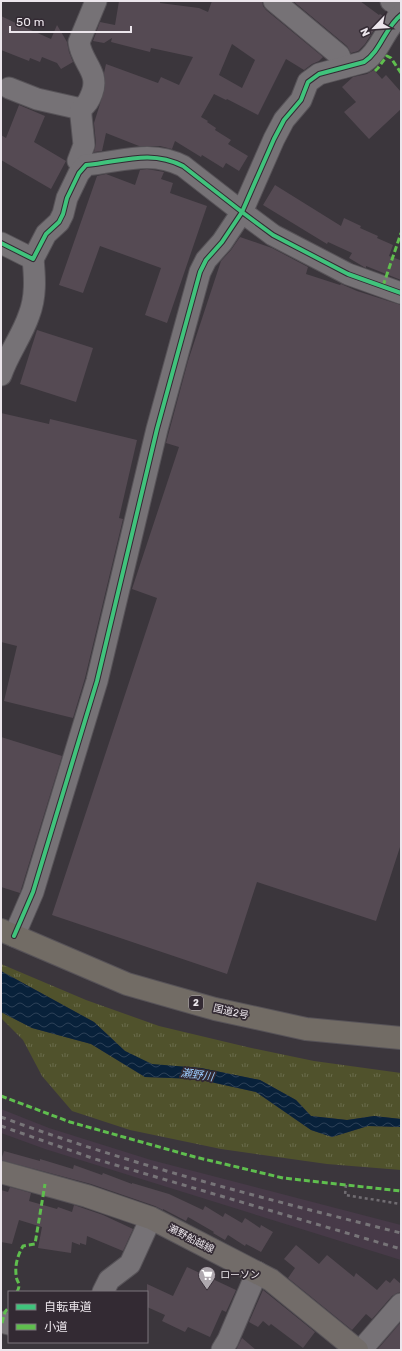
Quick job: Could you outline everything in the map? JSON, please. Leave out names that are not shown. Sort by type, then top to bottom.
[{"type":"highway","name":"国道2号","points":[[7,933],[127,984],[215,1009],[306,1029],[401,1038]]},
{"type":"main road","name":"瀬野船越線","points":[[1,1172],[87,1196],[151,1218],[271,1280],[357,1350]]},
{"type":"street","points":[[274,1],[339,55],[344,67]]},
{"type":"street","points":[[391,1],[397,5],[401,11]]},
{"type":"street","points":[[9,88],[37,98],[81,109],[88,104],[94,88],[94,78],[79,48],[79,42],[93,2]]},
{"type":"street","points":[[7,933],[33,892],[97,680],[156,429],[200,272],[206,260],[222,242],[242,212],[284,120],[301,100],[308,82],[319,74],[364,62],[370,58],[391,25],[401,15]]},
{"type":"street","points":[[81,109],[84,145],[78,161],[86,165],[108,163],[130,158],[156,157],[172,161],[183,166],[273,234],[348,274],[401,293]]},
{"type":"street","points":[[1,375],[29,316],[33,302],[35,276],[33,259],[46,234],[59,222],[63,214],[67,198],[76,179],[86,165]]},
{"type":"street","points":[[1,243],[33,259]]},
{"type":"street","points":[[104,1291],[109,1280],[130,1264],[151,1218]]},
{"type":"street","points":[[222,1350],[228,1340],[258,1272]]},
{"type":"street","points":[[361,1350],[401,1304]]},
{"type":"path","points":[[346,1185],[345,1195],[401,1204]]},
{"type":"shaded area","points":[[1,1109],[49,1128],[151,1160],[401,1225],[401,1260],[45,1149],[1,1133]]},
{"type":"green space","points":[[1,964],[86,1000],[159,1026],[314,1061],[401,1073],[401,1119],[374,1116],[347,1120],[311,1116],[296,1100],[260,1080],[201,1068],[152,1065],[125,1051],[94,1022],[1,971]]},
{"type":"green space","points":[[1,1012],[32,1028],[91,1044],[145,1077],[197,1079],[256,1092],[311,1130],[332,1137],[368,1126],[401,1127],[401,1170],[327,1164],[221,1149],[130,1130],[72,1111],[42,1076],[23,1040],[1,1018]]},
{"type":"water","name":"瀬野川","points":[[1,971],[94,1022],[125,1051],[152,1064],[201,1068],[260,1080],[296,1100],[311,1116],[347,1120],[374,1116],[401,1119],[401,1127],[368,1126],[332,1137],[311,1130],[256,1092],[197,1079],[145,1077],[91,1044],[32,1028],[1,1012]]},
{"type":"building","points":[[119,1],[160,1],[160,3],[199,8],[208,12],[212,1],[262,1],[266,10],[323,57],[304,70],[286,59],[258,115],[214,94],[201,117],[216,128],[215,130],[231,140],[228,144],[248,156],[239,171],[226,163],[223,168],[175,141],[172,149],[160,146],[139,146],[106,133],[102,151],[94,152],[96,144],[94,123],[105,88],[104,73],[106,64],[158,83],[161,77],[179,85],[193,57],[151,48],[150,52],[111,42],[112,38],[104,43],[93,41],[100,22],[115,25]],"holes":[[[232,44],[255,60],[242,88],[219,75]]]},
{"type":"building","points":[[293,1],[360,1],[379,15],[380,14],[383,16],[365,44],[358,51],[351,53],[347,46]]},
{"type":"building","points":[[1,16],[51,39],[57,25],[67,42],[73,62],[61,69],[57,63],[42,57],[40,62],[30,58],[29,61],[1,50]]},
{"type":"building","points":[[374,70],[382,79],[386,75],[401,92],[401,109],[369,139],[344,112],[356,102],[342,87],[353,77],[367,74]]},
{"type":"building","points":[[19,105],[45,116],[34,142],[66,161],[51,189],[1,160],[1,135],[6,138]]},
{"type":"building","points":[[147,169],[164,172],[161,179],[173,183],[170,193],[207,206],[167,323],[145,315],[161,268],[100,246],[83,293],[59,285],[97,176],[106,174],[135,185],[140,170]]},
{"type":"building","points":[[275,185],[341,226],[344,218],[361,226],[360,228],[378,236],[377,238],[393,245],[389,256],[400,260],[401,258],[401,280],[366,266],[366,268],[364,267],[349,258],[352,253],[328,242],[327,244],[263,205]]},
{"type":"building","points":[[240,237],[272,248],[308,267],[306,274],[340,285],[341,284],[357,291],[401,305],[401,844],[376,921],[257,882],[227,974],[52,915],[157,598],[132,589],[179,447],[166,443],[188,361],[221,261]]},
{"type":"building","points":[[37,330],[93,348],[76,402],[20,384]]},
{"type":"building","points":[[1,413],[49,424],[50,419],[137,440],[119,518],[123,519],[85,678],[73,718],[4,701],[17,646],[1,642]]},
{"type":"building","points":[[1,737],[62,756],[20,893],[1,887]]},
{"type":"building","points":[[4,1151],[40,1161],[40,1159],[73,1169],[74,1165],[102,1175],[103,1173],[132,1184],[169,1194],[203,1210],[205,1206],[223,1217],[225,1213],[242,1223],[245,1218],[260,1228],[261,1225],[273,1232],[261,1252],[246,1244],[245,1246],[228,1235],[225,1240],[188,1217],[186,1221],[163,1209],[91,1184],[1,1160]]},
{"type":"building","points":[[10,1187],[31,1193],[29,1201],[57,1209],[58,1207],[72,1212],[74,1205],[103,1215],[133,1229],[123,1251],[87,1236],[86,1245],[80,1243],[80,1245],[72,1242],[71,1253],[38,1248],[42,1227],[19,1220],[12,1244],[1,1242],[1,1190],[8,1192]]},
{"type":"building","points":[[296,1245],[319,1264],[327,1255],[354,1277],[356,1273],[377,1290],[386,1280],[390,1283],[394,1278],[401,1284],[401,1292],[392,1296],[372,1319],[366,1314],[352,1330],[288,1278],[295,1268],[284,1259]]},
{"type":"building","points":[[187,1267],[236,1290],[226,1312],[222,1310],[210,1337],[188,1327],[185,1332],[162,1321],[165,1315],[148,1307],[147,1284],[173,1296]]},
{"type":"building","points":[[263,1290],[315,1332],[303,1348],[271,1324],[269,1326],[263,1321],[258,1327],[249,1322]]},
{"type":"building","points":[[401,1322],[401,1350],[377,1350]]},
{"type":"building","points":[[242,1338],[256,1350],[236,1350]]},
{"type":"railway","points":[[1,1117],[99,1151],[149,1166],[249,1194],[401,1233]]},
{"type":"railway","points":[[1,1126],[95,1159],[401,1249]]},
{"type":"marked path","points":[[375,71],[387,56],[391,58],[401,73]]},
{"type":"marked path","points":[[383,286],[401,233]]},
{"type":"marked path","points":[[1,1096],[70,1122],[195,1157],[283,1178],[401,1191]]},
{"type":"marked path","points":[[17,1291],[19,1284],[16,1277],[17,1260],[23,1246],[35,1244],[45,1184]]},
{"type":"marked path","points":[[2,1323],[5,1312],[8,1308]]},
{"type":"cycle path","points":[[14,936],[33,892],[97,681],[157,429],[200,272],[206,260],[222,242],[242,212],[274,139],[284,120],[301,100],[308,82],[319,74],[364,62],[375,52],[391,26],[401,15]]},
{"type":"cycle path","points":[[1,243],[33,259],[46,234],[59,222],[63,214],[67,198],[79,173],[86,165],[135,158],[159,158],[183,166],[273,235],[348,274],[401,293]]},
{"type":"place","name":"ローソン","points":[[207,1290]]}]
